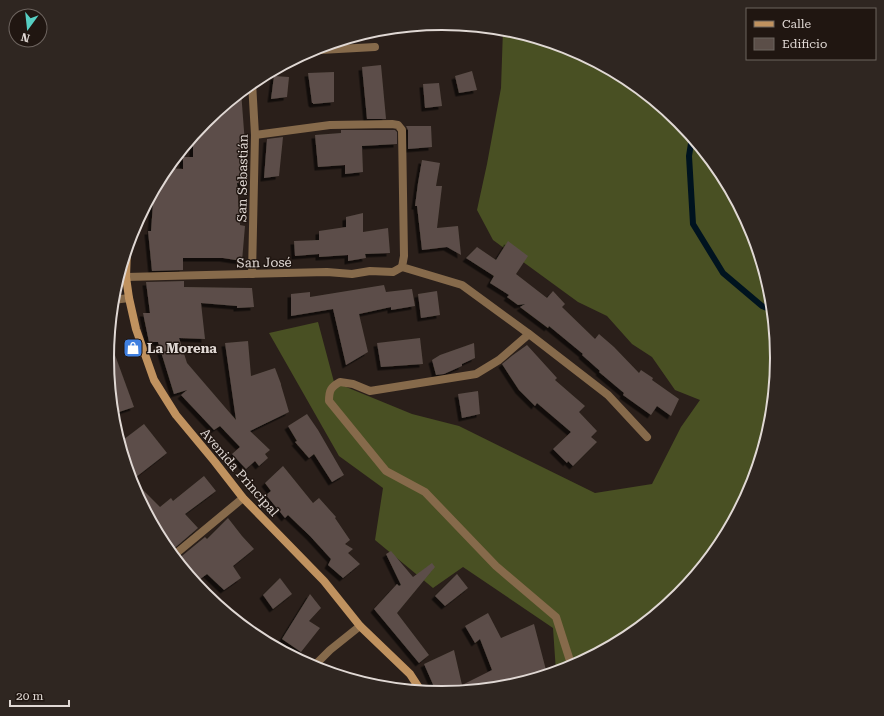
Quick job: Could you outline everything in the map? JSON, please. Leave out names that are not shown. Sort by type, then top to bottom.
[{"type":"street","points":[[331,49],[375,47]]},
{"type":"street","name":"San Sebastián","points":[[252,90],[255,135],[252,274]]},
{"type":"street","points":[[255,135],[330,125],[398,125],[402,130],[404,256],[402,267],[462,285],[608,395],[648,437]]},
{"type":"street","name":"San José","points":[[126,277],[327,272],[352,274],[370,271],[393,272],[402,267]]},
{"type":"street","name":"Avenida Principal","points":[[126,269],[129,298],[136,329],[154,380],[176,415],[243,498],[324,581],[360,626],[410,674],[417,685]]},
{"type":"street","points":[[119,299],[129,298]]},
{"type":"street","points":[[529,334],[499,360],[476,374],[370,391],[353,384],[340,382],[332,386],[329,393],[329,401],[386,471],[425,492],[496,566],[556,617],[570,660]]},
{"type":"street","points":[[178,553],[243,498]]},
{"type":"street","points":[[318,662],[330,650],[360,626]]},
{"type":"green space","points":[[503,36],[547,47],[587,64],[624,85],[658,111],[689,142],[715,176],[726,194],[745,232],[753,253],[764,294],[767,315],[770,358],[764,422],[753,463],[745,484],[726,522],[715,540],[689,574],[658,605],[624,631],[606,642],[556,666],[553,628],[463,567],[433,588],[375,540],[383,488],[339,456],[269,333],[318,322],[334,382],[412,414],[459,426],[595,493],[652,484],[681,427],[700,400],[675,390],[652,357],[632,344],[607,316],[578,302],[493,240],[477,210],[501,88]]},
{"type":"building","points":[[381,65],[386,119],[367,119],[362,67]]},
{"type":"building","points":[[472,71],[477,90],[459,93],[455,76]]},
{"type":"building","points":[[334,72],[334,102],[313,104],[308,73]]},
{"type":"building","points":[[274,76],[289,77],[287,97],[271,99]]},
{"type":"building","points":[[439,83],[442,106],[425,108],[423,84]]},
{"type":"building","points":[[242,98],[248,184],[237,183],[240,225],[245,226],[242,261],[223,258],[183,258],[183,270],[152,271],[148,231],[151,231],[153,204],[174,168],[183,169],[183,157],[193,157],[193,144],[195,142],[226,111]]},
{"type":"building","points":[[406,126],[431,126],[432,147],[408,149],[408,130]]},
{"type":"building","points":[[341,130],[395,130],[397,132],[397,144],[362,146],[363,172],[345,174],[345,165],[318,167],[315,135],[341,133]]},
{"type":"building","points":[[283,137],[279,176],[264,178],[267,139]]},
{"type":"building","points":[[422,160],[440,163],[436,186],[442,186],[437,228],[458,226],[461,255],[447,247],[422,250],[417,206],[415,206]]},
{"type":"building","points":[[363,213],[363,232],[388,228],[390,253],[365,254],[366,258],[348,261],[348,255],[319,257],[319,254],[295,256],[294,241],[319,240],[319,231],[346,227],[346,217]]},
{"type":"building","points":[[508,241],[528,256],[516,274],[547,298],[553,291],[565,304],[562,307],[595,339],[599,334],[639,373],[641,370],[653,378],[652,380],[679,399],[671,416],[657,406],[651,415],[623,395],[624,393],[599,372],[600,371],[582,355],[583,354],[549,326],[548,328],[520,307],[525,304],[518,305],[507,297],[509,295],[490,283],[494,276],[466,258],[477,247],[496,260]]},
{"type":"building","points":[[184,281],[184,287],[252,288],[254,307],[237,308],[237,306],[201,303],[205,339],[179,338],[187,363],[236,420],[225,343],[248,341],[251,376],[275,368],[289,412],[250,431],[270,450],[265,454],[268,458],[259,466],[255,461],[246,469],[232,454],[240,447],[220,426],[214,430],[181,395],[187,390],[174,394],[158,342],[149,342],[143,313],[150,313],[146,282]]},
{"type":"building","points":[[384,285],[386,292],[412,289],[415,306],[391,310],[391,307],[359,314],[368,352],[346,365],[333,309],[291,316],[291,294],[310,292],[310,297]]},
{"type":"building","points":[[437,291],[440,315],[421,318],[418,294]]},
{"type":"building","points":[[420,338],[423,364],[381,367],[377,343]]},
{"type":"building","points":[[474,343],[475,358],[444,374],[436,375],[432,360],[440,355]]},
{"type":"building","points":[[527,345],[557,378],[555,380],[585,406],[579,412],[597,431],[591,437],[597,442],[573,466],[568,461],[567,463],[553,449],[571,432],[537,403],[535,406],[519,390],[502,364]]},
{"type":"building","points":[[114,353],[134,407],[119,412]]},
{"type":"building","points":[[478,391],[480,414],[462,418],[458,394]]},
{"type":"building","points":[[307,414],[344,475],[332,482],[314,454],[309,458],[295,442],[297,441],[288,426]]},
{"type":"building","points":[[144,424],[167,453],[136,477],[124,439]]},
{"type":"building","points":[[283,466],[313,503],[319,498],[336,517],[335,518],[350,540],[345,544],[353,549],[348,553],[360,564],[343,578],[328,565],[331,559],[310,536],[288,515],[285,518],[266,495],[271,491],[265,483]]},
{"type":"building","points":[[204,476],[216,491],[185,514],[198,528],[175,548],[158,522],[141,488],[160,507],[171,498],[173,501]]},
{"type":"building","points":[[228,518],[254,549],[233,566],[241,578],[224,590],[207,574],[200,579],[181,557],[205,537],[207,539]]},
{"type":"building","points":[[391,551],[413,577],[432,563],[435,567],[397,613],[429,655],[419,663],[374,609],[397,584],[399,586],[401,585],[386,554]]},
{"type":"building","points":[[457,574],[468,588],[445,606],[435,596]]},
{"type":"building","points":[[280,578],[292,594],[273,609],[263,595]]},
{"type":"building","points":[[310,594],[321,608],[309,621],[320,628],[301,652],[282,639]]},
{"type":"building","points":[[488,613],[501,638],[534,624],[546,669],[506,680],[463,685],[434,686],[424,664],[454,650],[462,685],[492,670],[480,639],[475,643],[465,626]]},
{"type":"waterway","points":[[691,144],[689,156],[693,224],[723,273],[762,306],[766,308]]},
{"type":"place","name":"La Morena","points":[[133,348]]}]
